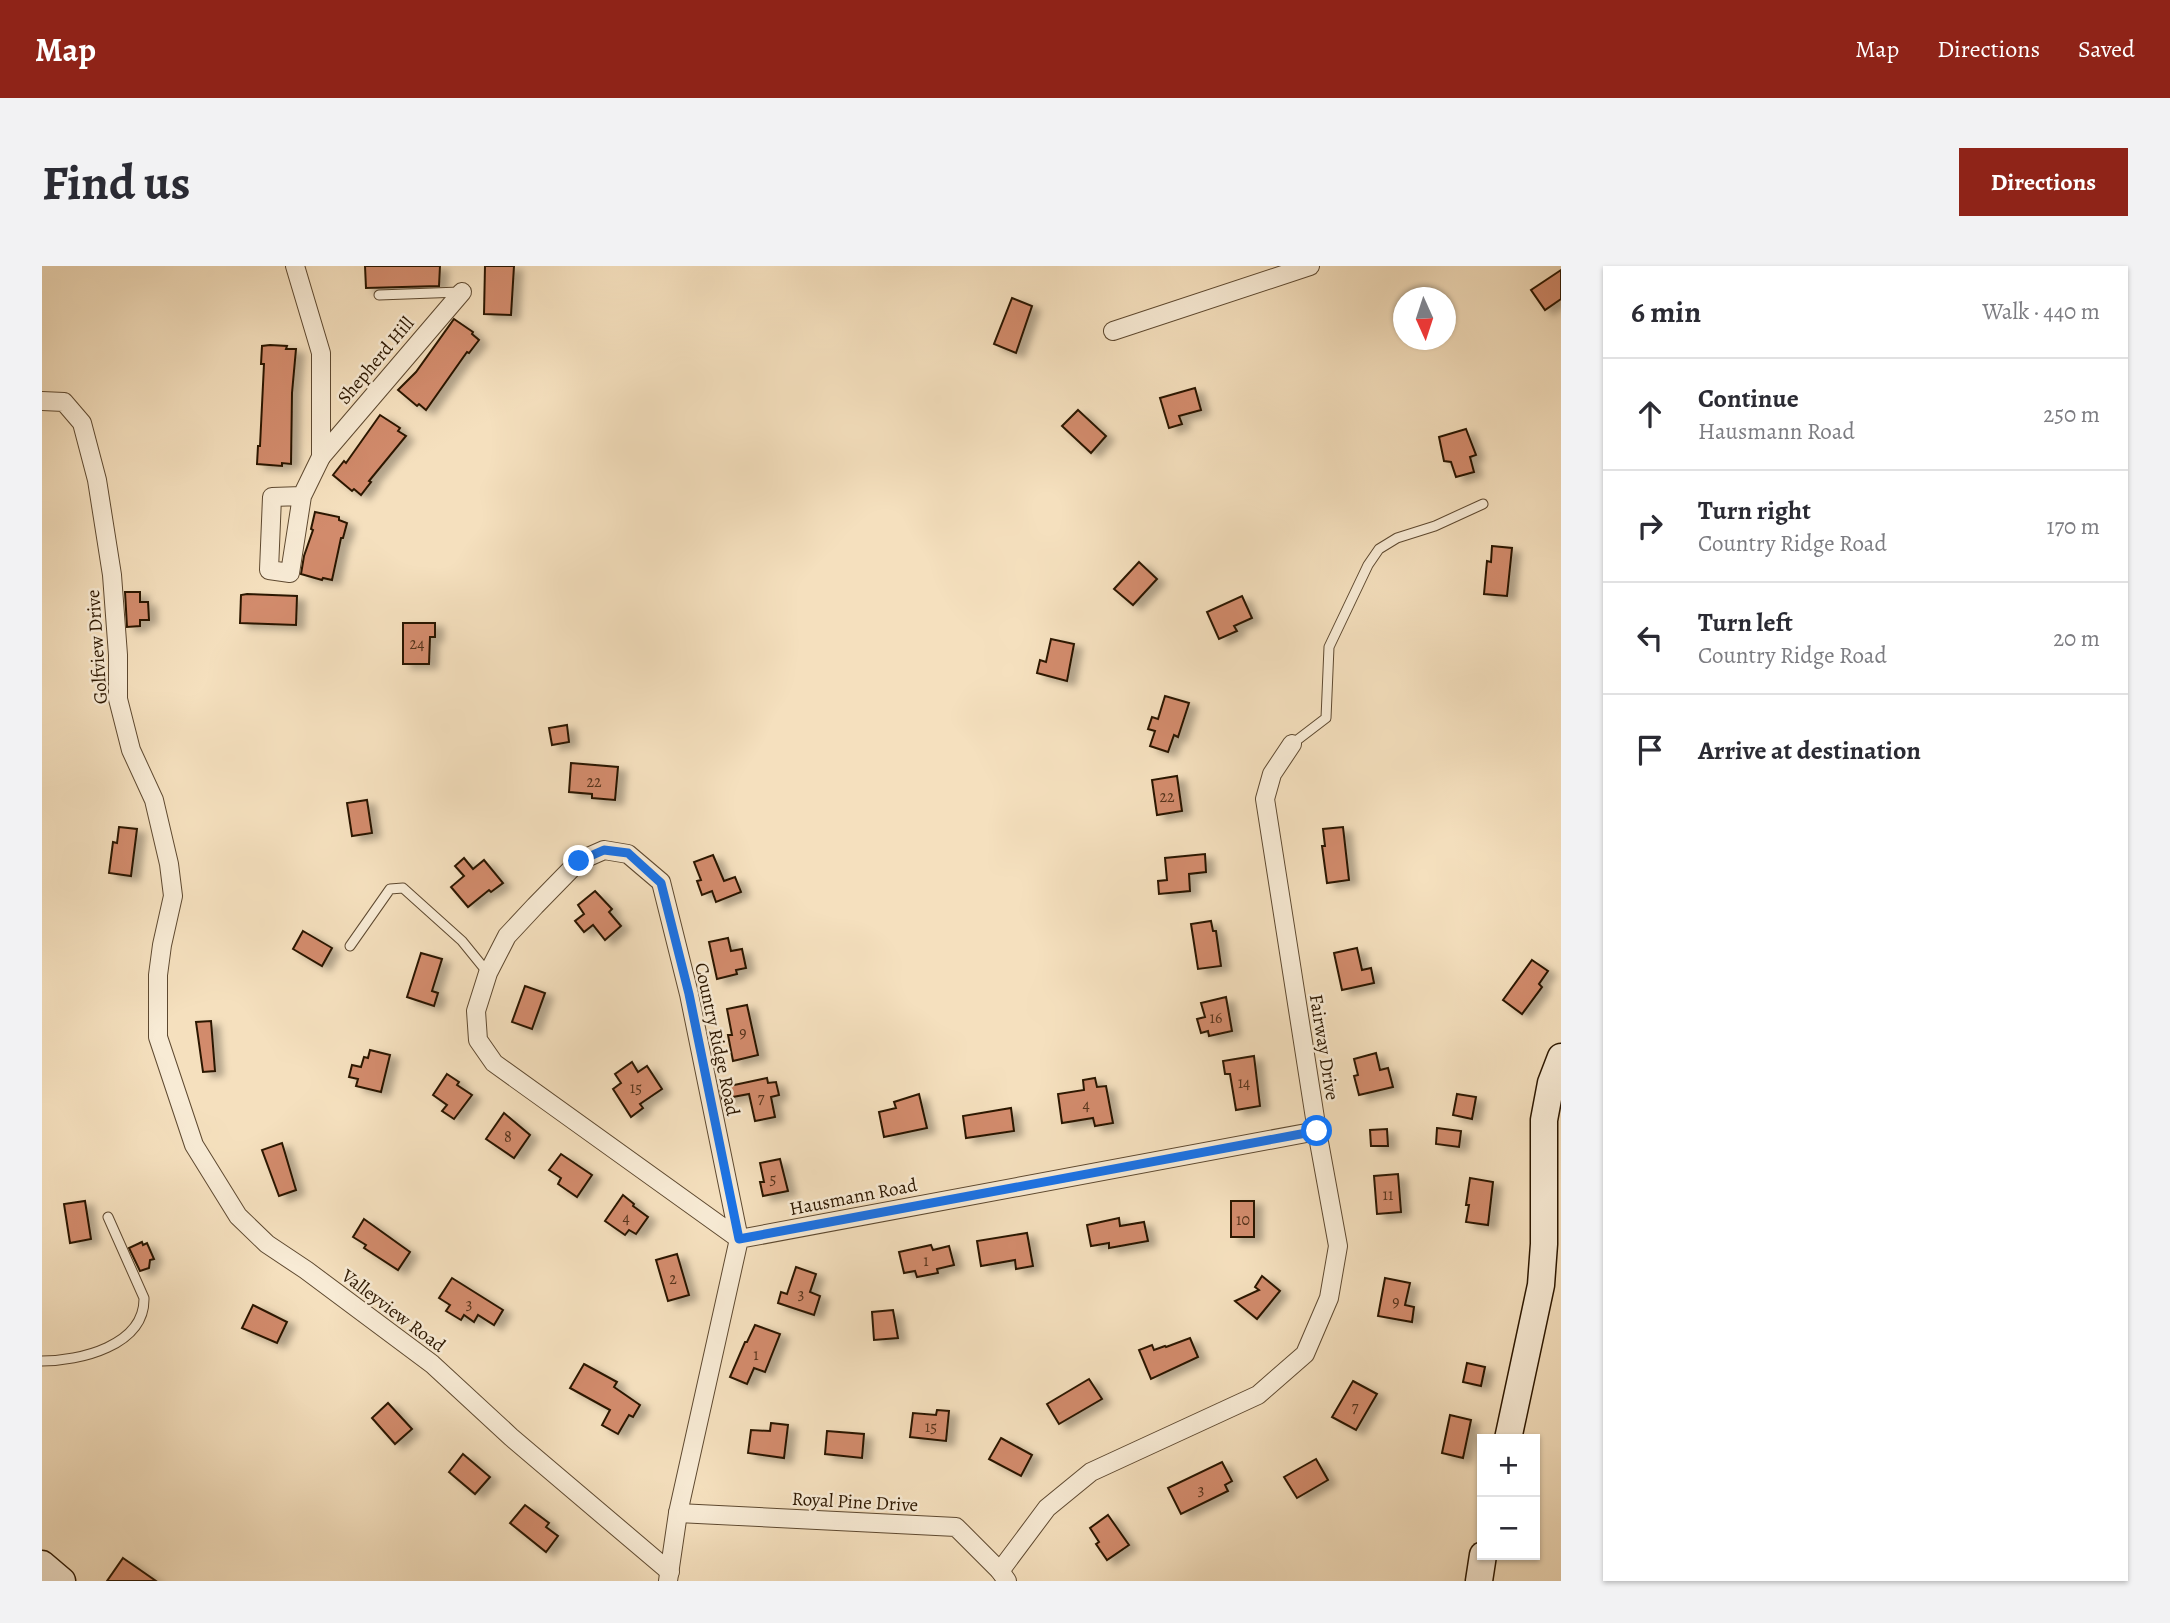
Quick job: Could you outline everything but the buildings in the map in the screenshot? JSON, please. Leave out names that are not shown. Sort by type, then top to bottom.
[{"type":"main road","points":[[1509,1434],[1541,1285],[1544,1244],[1544,1120],[1551,1083],[1561,1057]]},
{"type":"main road","points":[[1479,1581],[1482,1560]]},
{"type":"main road","points":[[42,1564],[62,1581]]},
{"type":"street","name":"Shepherd Hill","points":[[295,266],[321,352],[321,457]]},
{"type":"street","points":[[1114,331],[1310,266]]},
{"type":"street","name":"Shepherd Hill","points":[[302,496],[321,457],[461,292]]},
{"type":"street","name":"Golfview Drive","points":[[42,401],[64,402],[82,423],[97,480],[112,575],[118,655],[118,699],[131,750],[154,800],[170,864],[173,896],[158,975],[159,1037]]},
{"type":"street","name":"Fairway Drive","points":[[1003,1576],[1048,1508],[1091,1472],[1258,1395],[1304,1354],[1329,1298],[1338,1246],[1317,1131],[1265,799],[1272,774],[1292,744]]},
{"type":"street","name":"Country Ridge Road","points":[[604,850],[628,853],[661,883],[689,994],[739,1239],[494,1063],[478,1040],[476,1011],[488,973],[507,936],[579,861],[604,850]]},
{"type":"street","name":"Valleyview Road","points":[[159,1037],[194,1145],[238,1216],[267,1244],[432,1364],[669,1577]]},
{"type":"street","name":"Hausmann Road","points":[[739,1239],[1317,1131]]},
{"type":"street","points":[[669,1577],[678,1513],[739,1239]]},
{"type":"street","name":"Royal Pine Drive","points":[[678,1513],[956,1527],[1003,1576]]},
{"type":"lane","points":[[379,295],[461,292]]},
{"type":"lane","points":[[1292,744],[1326,718],[1329,647],[1368,565],[1379,549],[1396,538],[1435,526],[1483,504]]},
{"type":"lane","points":[[350,946],[390,889],[403,888],[462,941],[488,973]]},
{"type":"lane","points":[[42,1361],[91,1355],[121,1340],[144,1310],[144,1298],[108,1217]]},
{"type":"route","points":[[579,861],[604,850],[628,853],[661,883],[689,994],[739,1239],[1317,1131]]}]
